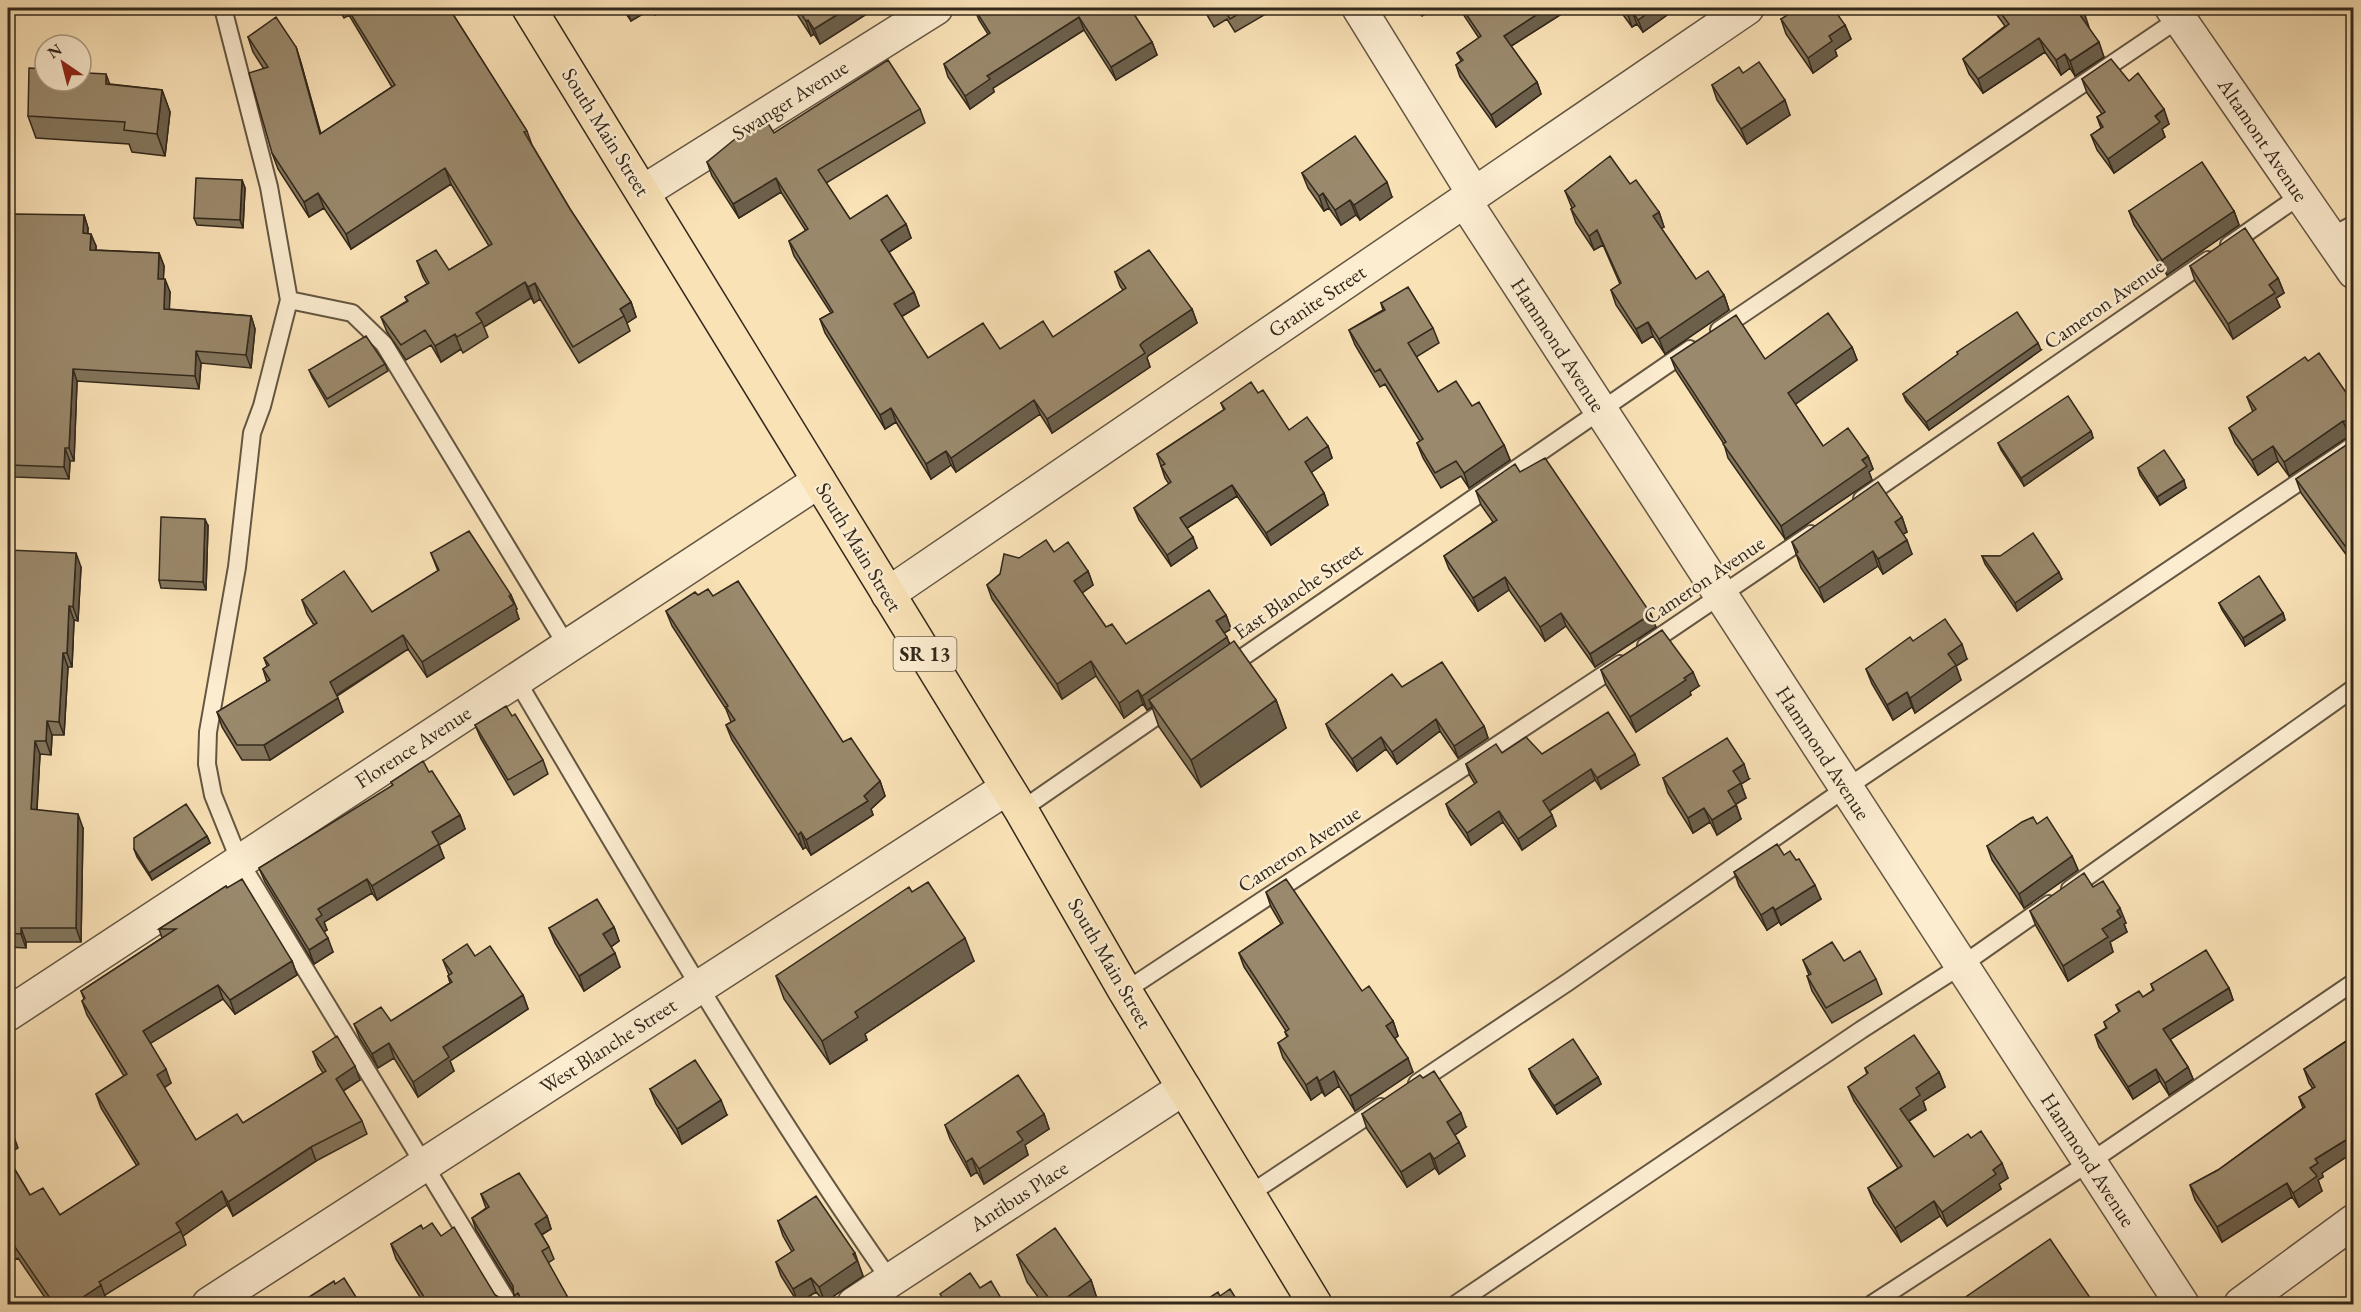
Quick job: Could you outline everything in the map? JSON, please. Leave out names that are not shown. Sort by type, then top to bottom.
[{"type":"highway","name":"South Main Street","points":[[529,8],[1014,799],[1125,991],[1315,1305]]},
{"type":"street","name":"Swanger Avenue","points":[[643,192],[936,8]]},
{"type":"street","name":"Hammond Avenue","points":[[1359,8],[1469,197],[1600,410],[2182,1305]]},
{"type":"street","name":"Granite Street","points":[[888,594],[1747,8]]},
{"type":"street","name":"Altamont Avenue","points":[[2176,13],[2301,195],[2342,230],[2354,272]]},
{"type":"street","name":"Florence Avenue","points":[[8,1014],[819,481]]},
{"type":"street","name":"West Blanche Street","points":[[209,1305],[699,987],[1014,799]]},
{"type":"street","name":"Antibus Place","points":[[854,1305],[1184,1088]]},
{"type":"street","points":[[2241,1305],[2354,1221]]},
{"type":"lane","points":[[223,8],[269,187],[289,300],[262,406],[252,433],[237,567],[208,732],[207,764],[213,795],[240,862],[509,1305]]},
{"type":"lane","name":"East Blanche Street","points":[[1217,674],[2176,13]]},
{"type":"lane","name":"Cameron Avenue","points":[[1849,508],[2301,195]]},
{"type":"lane","points":[[289,300],[352,313],[384,344],[567,646]]},
{"type":"lane","points":[[1248,1195],[1568,982],[1846,788],[2354,445]]},
{"type":"lane","name":"Cameron Avenue","points":[[1125,991],[1830,522]]},
{"type":"lane","points":[[516,680],[699,987],[840,1209],[890,1280]]},
{"type":"lane","points":[[1456,1305],[1861,1029],[1962,965],[2354,688]]},
{"type":"lane","points":[[1014,799],[1188,694]]},
{"type":"lane","points":[[1872,1305],[2090,1162],[2354,982]]},
{"type":"building","points":[[347,8],[449,8],[527,131],[524,132],[570,209],[631,302],[620,309],[624,316],[573,347],[535,283],[528,287],[525,282],[476,313],[482,322],[457,337],[455,334],[435,346],[425,330],[401,345],[381,317],[408,301],[405,297],[429,283],[417,261],[436,250],[449,270],[492,244],[445,168],[346,234],[318,193],[304,202],[272,153],[249,73],[268,67],[248,37],[276,17],[296,47],[320,134],[395,85]]},
{"type":"building","points":[[797,8],[848,8],[814,29]]},
{"type":"building","points":[[974,8],[1130,8],[1152,42],[1111,67],[1079,17],[987,76],[990,79],[965,96],[944,64],[990,33]]},
{"type":"building","points":[[1206,8],[1220,8],[1209,13]]},
{"type":"building","points":[[1223,8],[1249,8],[1230,19]]},
{"type":"building","points":[[1462,8],[1547,8],[1504,36],[1537,82],[1491,115],[1456,65],[1463,60],[1457,53],[1481,36]]},
{"type":"building","points":[[1623,8],[1655,8],[1638,20],[1632,11],[1628,15]]},
{"type":"building","points":[[1798,8],[1833,8],[1845,25],[1829,36],[1832,41],[1808,58],[1781,19]]},
{"type":"building","points":[[1997,8],[2081,8],[2084,12],[2080,15],[2099,42],[2070,61],[2065,54],[2056,60],[2039,38],[1978,79],[1963,59],[2009,24]]},
{"type":"building","points":[[2111,59],[2129,81],[2138,73],[2164,109],[2155,116],[2160,122],[2108,159],[2091,135],[2103,127],[2097,117],[2105,112],[2082,79]]},
{"type":"building","points":[[888,60],[920,109],[818,170],[850,219],[887,195],[906,224],[881,240],[914,292],[894,304],[928,358],[983,323],[1000,349],[1043,321],[1053,337],[1126,288],[1115,272],[1149,250],[1192,309],[1143,342],[1140,345],[1145,353],[1047,419],[1034,400],[951,458],[946,451],[926,464],[891,408],[880,415],[820,319],[833,312],[789,241],[808,229],[776,178],[733,204],[707,162],[735,139],[766,120],[774,133]]},
{"type":"building","points":[[1759,62],[1785,100],[1741,129],[1712,85],[1739,67],[1743,73]]},
{"type":"building","points":[[29,68],[33,68],[33,93],[93,93],[93,73],[106,74],[106,84],[162,90],[157,134],[124,130],[125,122],[28,116]]},
{"type":"building","points":[[1355,136],[1387,182],[1354,205],[1350,200],[1335,210],[1323,193],[1319,196],[1302,173]]},
{"type":"building","points":[[1610,156],[1630,184],[1636,180],[1659,212],[1653,216],[1696,279],[1708,271],[1724,295],[1659,339],[1648,322],[1636,329],[1611,290],[1621,283],[1597,230],[1589,236],[1571,209],[1575,206],[1565,191]]},
{"type":"building","points":[[2202,162],[2234,211],[2162,260],[2129,211]]},
{"type":"building","points":[[196,178],[242,180],[240,220],[194,218]]},
{"type":"building","points":[[14,214],[84,215],[83,233],[91,234],[90,250],[159,253],[158,279],[165,279],[164,309],[251,316],[246,355],[196,351],[195,376],[73,369],[69,448],[65,448],[64,467],[10,465],[8,461],[8,285],[10,285]]},
{"type":"building","points":[[2245,228],[2278,278],[2269,285],[2275,293],[2228,324],[2190,266]]},
{"type":"building","points":[[1408,287],[1433,328],[1408,343],[1438,392],[1456,381],[1472,406],[1479,402],[1504,445],[1464,473],[1456,461],[1435,473],[1417,443],[1423,439],[1380,369],[1375,372],[1349,330],[1385,310],[1381,303]]},
{"type":"building","points":[[2017,312],[2038,343],[1926,422],[1903,394],[1958,354],[1957,352]]},
{"type":"building","points":[[1828,313],[1852,347],[1788,393],[1823,446],[1848,428],[1868,456],[1862,460],[1867,466],[1781,526],[1723,444],[1726,442],[1671,358],[1736,315],[1765,359]]},
{"type":"building","points":[[366,336],[385,364],[327,399],[309,370]]},
{"type":"building","points":[[2319,353],[2354,404],[2354,421],[2343,421],[2284,462],[2273,446],[2252,460],[2229,428],[2256,409],[2247,397],[2305,357],[2308,361]]},
{"type":"building","points":[[1251,382],[1258,393],[1263,390],[1289,430],[1307,417],[1328,446],[1305,462],[1324,493],[1266,533],[1232,485],[1180,518],[1193,537],[1167,555],[1134,508],[1171,482],[1161,466],[1165,464],[1157,454],[1225,409],[1221,403]]},
{"type":"building","points":[[2068,396],[2091,431],[2021,478],[1998,443]]},
{"type":"building","points":[[2354,440],[2354,546],[2348,550],[2296,479]]},
{"type":"building","points":[[2164,450],[2184,480],[2157,497],[2138,468]]},
{"type":"building","points":[[1545,458],[1651,614],[1590,654],[1561,613],[1540,627],[1505,577],[1473,598],[1444,556],[1497,520],[1476,491],[1515,464],[1520,472]]},
{"type":"building","points":[[1878,482],[1902,517],[1895,522],[1907,540],[1878,559],[1873,551],[1819,588],[1796,554],[1798,552],[1792,542]]},
{"type":"building","points":[[161,517],[205,519],[203,582],[159,580]]},
{"type":"building","points":[[469,531],[511,595],[509,596],[514,604],[422,662],[403,635],[330,682],[338,698],[264,745],[237,745],[217,712],[270,680],[263,669],[269,665],[264,658],[317,623],[302,600],[344,571],[372,612],[439,570],[431,553]]},
{"type":"building","points":[[2033,533],[2059,572],[2015,603],[1982,556],[2000,556]]},
{"type":"building","points":[[1046,540],[1054,552],[1068,542],[1088,571],[1074,581],[1106,627],[1112,624],[1126,644],[1209,590],[1226,615],[1216,621],[1227,637],[1142,696],[1138,690],[1119,703],[1091,661],[1057,684],[987,585],[1000,574],[1004,554],[1019,558]]},
{"type":"building","points":[[8,550],[76,553],[73,607],[69,606],[67,653],[63,653],[59,722],[47,721],[46,741],[35,741],[31,809],[78,814],[76,928],[21,928],[21,934],[8,933]]},
{"type":"building","points":[[2259,576],[2283,613],[2243,638],[2219,603]]},
{"type":"building","points":[[738,581],[843,742],[851,738],[880,781],[864,796],[868,801],[806,840],[801,832],[798,835],[726,725],[735,720],[726,707],[728,706],[666,611],[695,592],[698,595],[708,589],[713,596]]},
{"type":"building","points":[[1945,619],[1962,644],[1948,654],[1956,665],[1910,698],[1907,692],[1887,705],[1866,669],[1910,637],[1913,641]]},
{"type":"building","points":[[1662,630],[1693,672],[1684,678],[1686,680],[1630,717],[1601,670]]},
{"type":"building","points":[[1234,641],[1276,700],[1191,760],[1149,700]]},
{"type":"building","points":[[1442,662],[1484,726],[1454,746],[1436,719],[1392,752],[1381,737],[1352,759],[1326,724],[1392,674],[1402,687]]},
{"type":"building","points":[[506,706],[512,716],[515,714],[543,760],[508,780],[475,725]]},
{"type":"building","points":[[1608,712],[1635,754],[1597,778],[1591,769],[1543,801],[1552,815],[1518,839],[1499,811],[1467,833],[1446,804],[1477,782],[1466,764],[1496,744],[1502,753],[1526,737],[1542,754]]},
{"type":"building","points":[[1727,738],[1744,764],[1733,771],[1741,783],[1728,791],[1736,805],[1712,820],[1704,808],[1688,818],[1663,778]]},
{"type":"building","points":[[423,761],[460,815],[432,832],[439,844],[372,886],[367,879],[318,909],[322,915],[316,919],[328,938],[309,950],[259,868],[393,785],[391,782]]},
{"type":"building","points":[[186,804],[207,836],[149,873],[134,849],[134,838]]},
{"type":"building","points":[[2033,817],[2037,824],[2047,817],[2072,856],[2019,894],[1987,846]]},
{"type":"building","points":[[1777,844],[1784,855],[1790,851],[1796,860],[1799,859],[1815,885],[1775,910],[1773,907],[1761,915],[1734,872]]},
{"type":"building","points":[[2084,873],[2093,887],[2103,881],[2120,908],[2117,911],[2121,917],[2102,929],[2108,937],[2063,966],[2030,911]]},
{"type":"building","points":[[242,879],[292,961],[230,1000],[218,985],[143,1031],[166,1069],[157,1075],[196,1140],[237,1114],[243,1123],[326,1071],[313,1052],[337,1036],[355,1066],[336,1079],[362,1121],[311,1147],[228,1202],[222,1191],[176,1223],[181,1231],[99,1282],[101,1285],[71,1305],[62,1305],[60,1301],[54,1304],[13,1244],[8,1248],[8,1158],[30,1195],[43,1188],[60,1215],[139,1164],[96,1094],[127,1074],[82,1001],[85,998],[81,991],[176,929],[159,929],[226,886],[227,888]]},
{"type":"building","points":[[1286,879],[1362,991],[1369,986],[1393,1021],[1386,1026],[1408,1058],[1350,1096],[1334,1071],[1319,1081],[1317,1077],[1306,1085],[1278,1043],[1288,1036],[1285,1032],[1289,1029],[1239,953],[1283,923],[1266,892]]},
{"type":"building","points":[[928,882],[965,938],[855,1012],[858,1017],[822,1041],[776,976],[909,887],[912,892]]},
{"type":"building","points":[[597,899],[614,927],[603,934],[615,953],[579,976],[549,928]]},
{"type":"building","points":[[1832,942],[1844,961],[1860,951],[1876,979],[1826,1008],[1807,976],[1811,974],[1803,960]]},
{"type":"building","points":[[467,944],[475,956],[490,946],[523,995],[443,1047],[449,1057],[413,1082],[389,1043],[372,1054],[354,1024],[381,1007],[391,1021],[452,982],[448,976],[452,973],[443,960]]},
{"type":"building","points":[[2206,950],[2229,988],[2163,1029],[2188,1067],[2165,1083],[2156,1069],[2128,1087],[2095,1035],[2107,1028],[2104,1022],[2120,1011],[2116,1005],[2139,991],[2143,997],[2154,990],[2151,984]]},
{"type":"building","points":[[1914,1035],[1939,1072],[1916,1088],[1920,1095],[1900,1109],[1934,1157],[1968,1134],[1971,1138],[1981,1131],[2002,1163],[1993,1170],[1996,1174],[1942,1212],[1934,1201],[1895,1228],[1868,1188],[1902,1166],[1848,1087],[1868,1073],[1865,1068]]},
{"type":"building","points":[[2354,1036],[2354,1135],[2315,1159],[2318,1163],[2310,1168],[2317,1176],[2293,1193],[2287,1183],[2217,1227],[2190,1185],[2218,1170],[2305,1107],[2299,1097],[2315,1087],[2304,1069]]},
{"type":"building","points":[[1573,1039],[1598,1077],[1554,1106],[1529,1069]]},
{"type":"building","points":[[695,1060],[721,1100],[677,1129],[650,1089]]},
{"type":"building","points":[[1434,1071],[1461,1113],[1447,1122],[1459,1142],[1434,1159],[1430,1153],[1401,1172],[1362,1114],[1420,1075],[1423,1078]]},
{"type":"building","points":[[1018,1075],[1044,1114],[1017,1132],[1023,1140],[979,1169],[972,1158],[966,1162],[945,1125]]},
{"type":"building","points":[[8,1126],[13,1134],[8,1137]]},
{"type":"building","points":[[519,1173],[547,1216],[535,1224],[549,1247],[542,1251],[572,1305],[524,1305],[518,1293],[514,1296],[513,1286],[472,1218],[489,1207],[481,1194]]},
{"type":"building","points":[[816,1196],[855,1253],[853,1254],[857,1261],[819,1287],[811,1278],[793,1289],[776,1262],[794,1250],[778,1221]]},
{"type":"building","points":[[432,1223],[441,1236],[454,1227],[495,1295],[503,1300],[495,1305],[429,1305],[391,1244],[421,1225],[423,1229]]},
{"type":"building","points":[[1055,1228],[1091,1280],[1054,1305],[1017,1255]]},
{"type":"building","points":[[2050,1239],[2095,1305],[1954,1305]]},
{"type":"building","points":[[970,1273],[980,1288],[991,1281],[1005,1305],[932,1305],[942,1297],[940,1294]]},
{"type":"building","points":[[344,1278],[361,1305],[309,1305],[306,1299],[334,1281],[335,1284]]},
{"type":"building","points":[[1230,1289],[1240,1305],[1198,1305],[1218,1292],[1220,1296]]},
{"type":"building","points":[[2354,1295],[2354,1305],[2350,1305],[2347,1300]]}]
